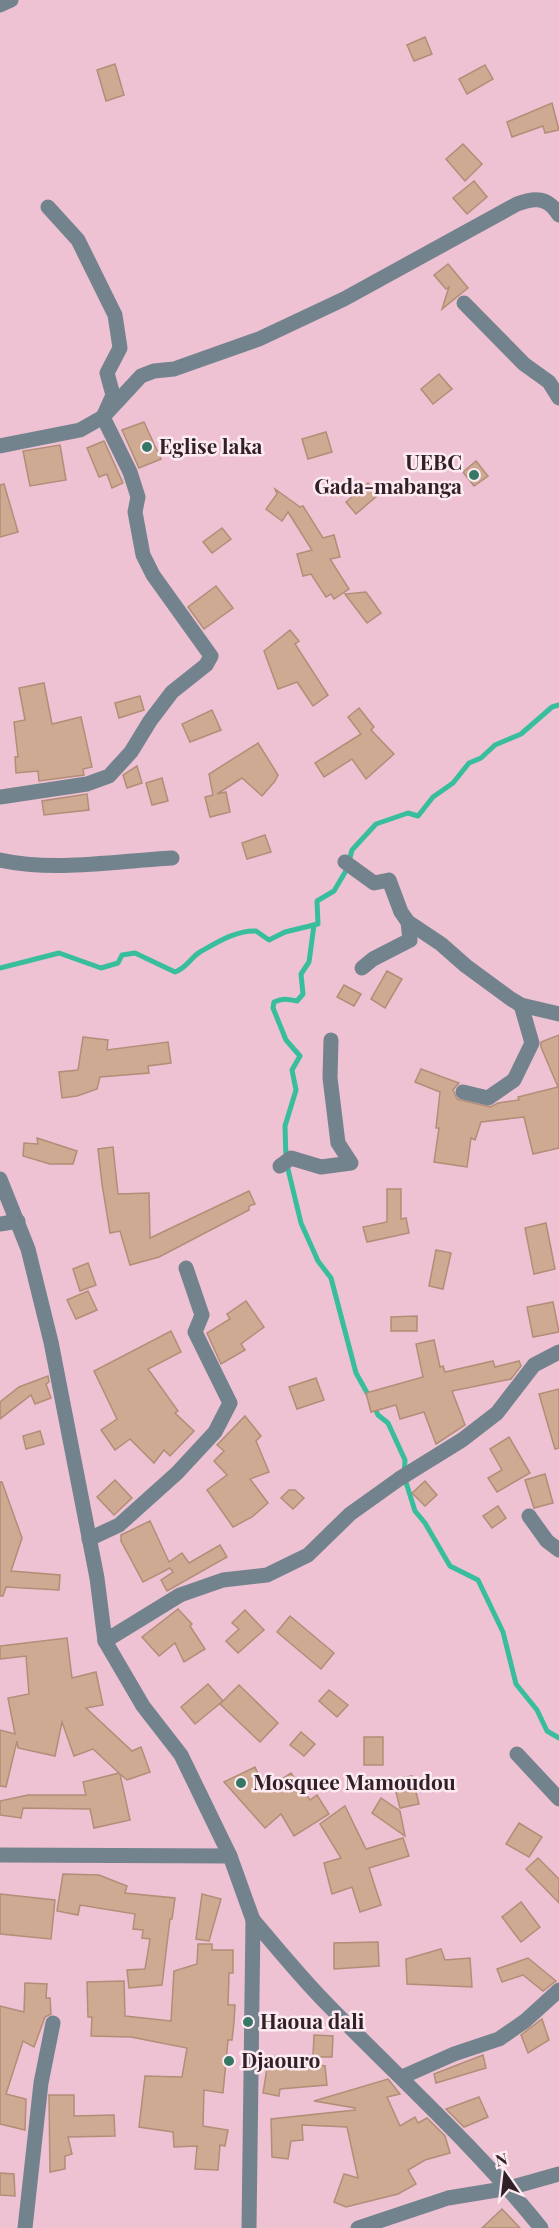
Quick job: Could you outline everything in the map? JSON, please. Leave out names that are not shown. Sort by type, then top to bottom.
[{"type":"street","points":[[0,5],[11,0]]},
{"type":"street","points":[[0,447],[80,430],[103,417],[141,376],[154,371],[174,369],[259,339],[344,299],[517,204],[534,198],[543,199],[559,215]]},
{"type":"street","points":[[48,207],[78,240],[115,315],[120,348],[107,373],[113,395],[103,417]]},
{"type":"street","points":[[464,303],[524,364],[549,382],[559,398]]},
{"type":"street","points":[[0,797],[87,784],[109,776],[131,752],[150,721],[172,692],[206,665],[212,656],[153,575],[142,555],[135,512],[138,496],[130,472],[103,417]]},
{"type":"street","points":[[0,860],[22,865],[58,865],[172,858]]},
{"type":"street","points":[[345,862],[374,883],[389,880],[401,912],[408,922],[521,1005],[559,1014]]},
{"type":"street","points":[[362,968],[373,959],[410,940],[408,922]]},
{"type":"street","points":[[463,1092],[488,1098],[514,1080],[532,1043],[521,1005]]},
{"type":"street","points":[[286,1162],[321,1167],[351,1163],[338,1143],[330,1078],[331,1040]]},
{"type":"street","points":[[0,1179],[28,1249],[51,1342],[89,1539],[105,1641],[143,1706],[181,1755],[230,1856],[253,1920],[249,2228]]},
{"type":"street","points":[[0,1224],[18,1221]]},
{"type":"street","points":[[89,1539],[119,1525],[177,1473],[215,1432],[230,1403],[195,1332],[202,1315],[186,1268]]},
{"type":"street","points":[[105,1641],[180,1595],[223,1580],[267,1575],[308,1555],[350,1514],[404,1476],[462,1440],[497,1413],[534,1365],[559,1352]]},
{"type":"street","points":[[529,1516],[559,1550]]},
{"type":"street","points":[[517,1754],[559,1799]]},
{"type":"street","points":[[0,1855],[230,1856]]},
{"type":"street","points":[[253,1920],[328,2006],[402,2077],[509,2188],[541,2228]]},
{"type":"street","points":[[402,2077],[454,2054],[499,2039],[525,2021],[559,1990]]},
{"type":"street","points":[[25,2228],[41,2083],[53,2023]]},
{"type":"street","points":[[358,2228],[448,2198],[509,2188],[559,2174]]},
{"type":"building","points":[[425,37],[432,54],[414,61],[407,45]]},
{"type":"building","points":[[115,64],[124,95],[106,101],[97,70]]},
{"type":"building","points":[[485,65],[493,79],[467,94],[459,79]]},
{"type":"building","points":[[552,103],[559,130],[545,133],[543,126],[512,137],[507,122]]},
{"type":"building","points":[[463,144],[482,164],[465,181],[446,159]]},
{"type":"building","points":[[474,181],[487,197],[467,214],[453,198]]},
{"type":"building","points":[[448,264],[468,288],[442,309],[449,287],[446,289],[434,275]]},
{"type":"building","points":[[439,374],[452,389],[433,404],[421,389]]},
{"type":"building","points":[[144,422],[161,459],[139,468],[122,430]]},
{"type":"building","points":[[326,432],[332,452],[308,459],[302,439]]},
{"type":"building","points":[[104,441],[123,483],[112,488],[107,474],[99,477],[87,448]]},
{"type":"building","points":[[60,445],[66,480],[30,486],[23,451]]},
{"type":"building","points":[[476,461],[488,476],[474,486],[463,472]]},
{"type":"building","points":[[368,483],[378,495],[356,514],[346,502]]},
{"type":"building","points":[[4,484],[18,532],[0,537],[0,485]]},
{"type":"building","points":[[275,489],[300,507],[303,506],[323,538],[334,535],[340,557],[330,559],[349,589],[334,599],[331,594],[326,597],[311,574],[303,576],[297,554],[312,550],[288,512],[282,521],[266,509],[277,494]]},
{"type":"building","points":[[222,528],[231,539],[212,553],[203,542]]},
{"type":"building","points":[[216,586],[233,608],[204,629],[188,607]]},
{"type":"building","points":[[366,592],[381,613],[367,623],[345,594]]},
{"type":"building","points":[[290,630],[299,641],[295,644],[328,695],[313,706],[297,682],[278,689],[264,651]]},
{"type":"building","points":[[44,683],[52,724],[81,717],[92,767],[83,769],[84,775],[39,781],[38,771],[16,773],[15,757],[18,757],[14,722],[25,720],[19,688]]},
{"type":"building","points":[[140,696],[144,710],[119,718],[115,703]]},
{"type":"building","points":[[359,708],[374,727],[371,730],[394,754],[366,779],[352,759],[324,777],[315,763],[361,734],[348,717]]},
{"type":"building","points":[[212,710],[221,730],[190,742],[182,724]]},
{"type":"building","points":[[258,743],[278,775],[275,781],[262,796],[242,778],[217,794],[226,792],[230,812],[210,817],[205,797],[213,795],[209,774]]},
{"type":"building","points":[[137,766],[142,783],[127,788],[123,775]]},
{"type":"building","points":[[162,778],[168,801],[152,805],[146,783]]},
{"type":"building","points":[[87,794],[89,810],[44,815],[42,801]]},
{"type":"building","points":[[265,835],[271,852],[247,859],[242,843]]},
{"type":"building","points":[[387,971],[402,979],[385,1008],[371,999]]},
{"type":"building","points":[[344,985],[361,994],[354,1006],[337,997]]},
{"type":"building","points":[[559,1035],[559,1148],[533,1154],[524,1117],[481,1122],[475,1140],[471,1138],[467,1167],[434,1162],[439,1128],[436,1128],[440,1092],[415,1082],[421,1069],[459,1083],[453,1090],[457,1099],[490,1107],[498,1103],[519,1100],[518,1097],[558,1087],[541,1042]]},
{"type":"building","points":[[83,1037],[108,1040],[107,1050],[168,1042],[171,1063],[148,1066],[149,1073],[100,1077],[97,1089],[62,1098],[59,1072],[78,1070]]},
{"type":"building","points":[[37,1138],[77,1151],[73,1164],[50,1164],[23,1156],[24,1143],[38,1144]]},
{"type":"building","points":[[113,1147],[118,1194],[149,1193],[150,1238],[249,1191],[255,1204],[249,1206],[249,1210],[159,1257],[130,1265],[120,1231],[110,1233],[102,1184],[98,1149]]},
{"type":"building","points":[[387,1189],[401,1189],[401,1219],[406,1218],[409,1233],[367,1242],[363,1227],[387,1222]]},
{"type":"building","points":[[546,1223],[555,1269],[534,1274],[525,1228]]},
{"type":"building","points":[[436,1250],[451,1253],[443,1289],[429,1286]]},
{"type":"building","points":[[88,1263],[96,1285],[80,1291],[73,1269]]},
{"type":"building","points":[[88,1291],[97,1310],[76,1319],[67,1300]]},
{"type":"building","points":[[246,1301],[264,1327],[241,1344],[245,1350],[221,1364],[207,1333],[230,1319],[227,1314]]},
{"type":"building","points":[[553,1302],[559,1332],[533,1337],[527,1307]]},
{"type":"building","points":[[417,1316],[417,1331],[391,1331],[391,1317]]},
{"type":"building","points":[[171,1331],[181,1352],[148,1369],[178,1411],[175,1413],[194,1431],[170,1456],[164,1450],[154,1463],[130,1439],[115,1450],[101,1430],[117,1419],[94,1371]]},
{"type":"building","points":[[434,1340],[440,1367],[443,1366],[445,1372],[493,1361],[495,1367],[519,1361],[521,1366],[511,1379],[452,1391],[465,1425],[436,1444],[424,1412],[400,1419],[396,1405],[371,1412],[366,1393],[423,1377],[416,1344]]},
{"type":"building","points":[[48,1376],[49,1382],[46,1384],[51,1398],[35,1404],[31,1395],[0,1419],[0,1402],[19,1387]]},
{"type":"building","points":[[316,1378],[324,1400],[297,1409],[289,1387]]},
{"type":"building","points":[[559,1389],[559,1448],[555,1449],[539,1394]]},
{"type":"building","points":[[245,1416],[261,1436],[256,1441],[269,1472],[250,1479],[268,1503],[252,1517],[233,1527],[207,1490],[227,1475],[214,1461],[224,1451],[217,1445]]},
{"type":"building","points":[[40,1431],[44,1444],[26,1449],[23,1436]]},
{"type":"building","points":[[509,1437],[530,1473],[497,1492],[488,1478],[502,1470],[490,1449]]},
{"type":"building","points":[[545,1474],[553,1503],[534,1508],[525,1480]]},
{"type":"building","points":[[115,1480],[132,1498],[114,1515],[97,1497]]},
{"type":"building","points":[[425,1481],[437,1495],[425,1506],[412,1493]]},
{"type":"building","points":[[0,1482],[2,1482],[22,1538],[11,1571],[60,1575],[59,1590],[6,1587],[3,1596],[0,1596]]},
{"type":"building","points":[[289,1490],[295,1490],[304,1498],[293,1509],[281,1498]]},
{"type":"building","points":[[498,1506],[506,1518],[492,1528],[483,1516]]},
{"type":"building","points":[[150,1521],[169,1562],[182,1553],[189,1563],[220,1545],[227,1557],[167,1591],[161,1580],[173,1572],[170,1568],[143,1582],[121,1541],[121,1535]]},
{"type":"building","points":[[178,1609],[192,1624],[190,1626],[205,1649],[184,1662],[175,1643],[159,1656],[142,1637]]},
{"type":"building","points":[[245,1610],[264,1630],[238,1653],[226,1641],[239,1629],[232,1623]]},
{"type":"building","points":[[290,1616],[334,1653],[321,1669],[277,1632]]},
{"type":"building","points":[[67,1638],[72,1678],[96,1672],[103,1705],[86,1708],[132,1751],[141,1747],[150,1772],[127,1780],[120,1774],[130,1820],[94,1828],[90,1809],[23,1808],[21,1818],[0,1815],[0,1801],[28,1795],[86,1795],[83,1782],[119,1773],[93,1749],[74,1756],[62,1722],[55,1756],[18,1748],[17,1741],[6,1787],[0,1786],[0,1730],[15,1734],[8,1698],[29,1694],[26,1656],[0,1659],[0,1646]]},
{"type":"building","points":[[208,1684],[223,1701],[195,1724],[181,1707]]},
{"type":"building","points":[[239,1685],[278,1723],[260,1742],[220,1704]]},
{"type":"building","points":[[329,1690],[348,1705],[337,1717],[319,1701]]},
{"type":"building","points":[[301,1732],[315,1744],[304,1756],[290,1745]]},
{"type":"building","points":[[364,1737],[383,1737],[383,1765],[364,1765]]},
{"type":"building","points":[[255,1767],[265,1790],[291,1773],[310,1800],[317,1795],[329,1814],[294,1836],[281,1814],[265,1828],[224,1782]]},
{"type":"building","points":[[412,1776],[419,1804],[400,1808],[393,1780]]},
{"type":"building","points":[[381,1798],[400,1811],[405,1836],[372,1813]]},
{"type":"building","points":[[345,1806],[366,1849],[403,1838],[409,1856],[369,1868],[381,1905],[360,1912],[352,1887],[332,1894],[324,1863],[341,1858],[320,1824]]},
{"type":"building","points":[[519,1823],[542,1837],[529,1857],[506,1844]]},
{"type":"building","points":[[538,1858],[559,1879],[559,1903],[526,1869]]},
{"type":"building","points":[[63,1874],[99,1875],[127,1886],[125,1893],[175,1898],[172,1919],[170,1919],[162,1985],[129,1988],[127,1970],[145,1969],[150,1939],[142,1938],[143,1930],[133,1929],[135,1914],[80,1905],[78,1915],[57,1911]]},
{"type":"building","points":[[0,1894],[55,1900],[51,1939],[0,1934]]},
{"type":"building","points":[[202,1894],[221,1899],[209,1941],[196,1939]]},
{"type":"building","points":[[521,1902],[540,1927],[521,1942],[502,1917]]},
{"type":"building","points":[[378,1942],[379,1966],[334,1969],[334,1943]]},
{"type":"building","points":[[198,1944],[212,1944],[212,1950],[233,1950],[233,1973],[229,1973],[228,2005],[235,2005],[234,2022],[232,2040],[228,2040],[223,2093],[204,2090],[203,2126],[228,2130],[225,2146],[220,2145],[218,2170],[195,2169],[197,2146],[174,2147],[173,2132],[139,2127],[145,2076],[182,2077],[187,2048],[131,2037],[91,2036],[92,2017],[88,2017],[87,1982],[124,1981],[125,2016],[171,2021],[174,1971],[197,1964]]},
{"type":"building","points":[[441,1949],[445,1960],[470,1958],[472,1987],[407,1984],[406,1959]]},
{"type":"building","points":[[528,1958],[556,1981],[543,1991],[523,1975],[502,1982],[497,1969]]},
{"type":"building","points":[[25,1983],[47,1984],[46,1998],[50,1998],[51,2014],[45,2017],[34,2047],[23,2041],[6,2094],[26,2099],[25,2130],[0,2124],[0,2006],[24,2012]]},
{"type":"building","points":[[542,2019],[549,2040],[528,2053],[521,2035]]},
{"type":"building","points":[[314,2035],[333,2036],[332,2057],[313,2057]]},
{"type":"building","points":[[483,2055],[486,2068],[436,2083],[434,2074]]},
{"type":"building","points":[[269,2056],[325,2066],[327,2085],[280,2089],[279,2096],[263,2093]]},
{"type":"building","points":[[388,2079],[400,2094],[387,2097],[400,2126],[415,2117],[418,2123],[427,2118],[445,2136],[450,2153],[425,2160],[408,2170],[416,2184],[398,2194],[346,2207],[334,2202],[344,2174],[358,2178],[347,2127],[302,2125],[303,2140],[291,2141],[288,2159],[272,2157],[271,2119],[355,2110],[355,2108],[314,2101]]},
{"type":"building","points":[[49,2095],[74,2095],[74,2116],[114,2115],[115,2136],[68,2137],[72,2154],[65,2156],[65,2169],[50,2172]]},
{"type":"building","points":[[479,2097],[488,2117],[464,2127],[446,2109]]},
{"type":"building","points":[[0,2173],[14,2174],[15,2196],[0,2195]]},
{"type":"building","points":[[502,2209],[520,2228],[482,2228]]},
{"type":"waterway","points":[[0,968],[59,953],[101,968],[118,963],[122,955],[135,953],[175,972],[183,968],[200,952],[234,935],[256,931],[269,940],[285,932],[318,924],[317,901],[334,891],[347,869],[352,850],[376,824],[408,813],[418,816],[433,797],[453,783],[469,763],[481,758],[495,745],[521,734],[552,707],[559,705]]},
{"type":"waterway","points":[[314,925],[309,962],[301,974],[303,994],[297,1001],[285,999],[274,1002],[273,1008],[286,1040],[300,1056],[292,1070],[296,1090],[285,1126],[286,1161],[301,1223],[318,1261],[331,1278],[356,1373],[370,1398]]},
{"type":"waterway","points":[[374,1406],[378,1415],[388,1423],[405,1460],[404,1476],[415,1511],[425,1523],[450,1566],[478,1580],[503,1632],[516,1684],[537,1710],[547,1731],[559,1738]]},
{"type":"place","name":"Eglise laka","points":[[147,447]]},
{"type":"place","name":"UEBC Gada-mabanga","points":[[474,475]]},
{"type":"place","name":"Mosquee Mamoudou","points":[[241,1783]]},
{"type":"place","name":"Haoua dali","points":[[248,2022]]},
{"type":"place","name":"Djaouro","points":[[229,2061]]}]
